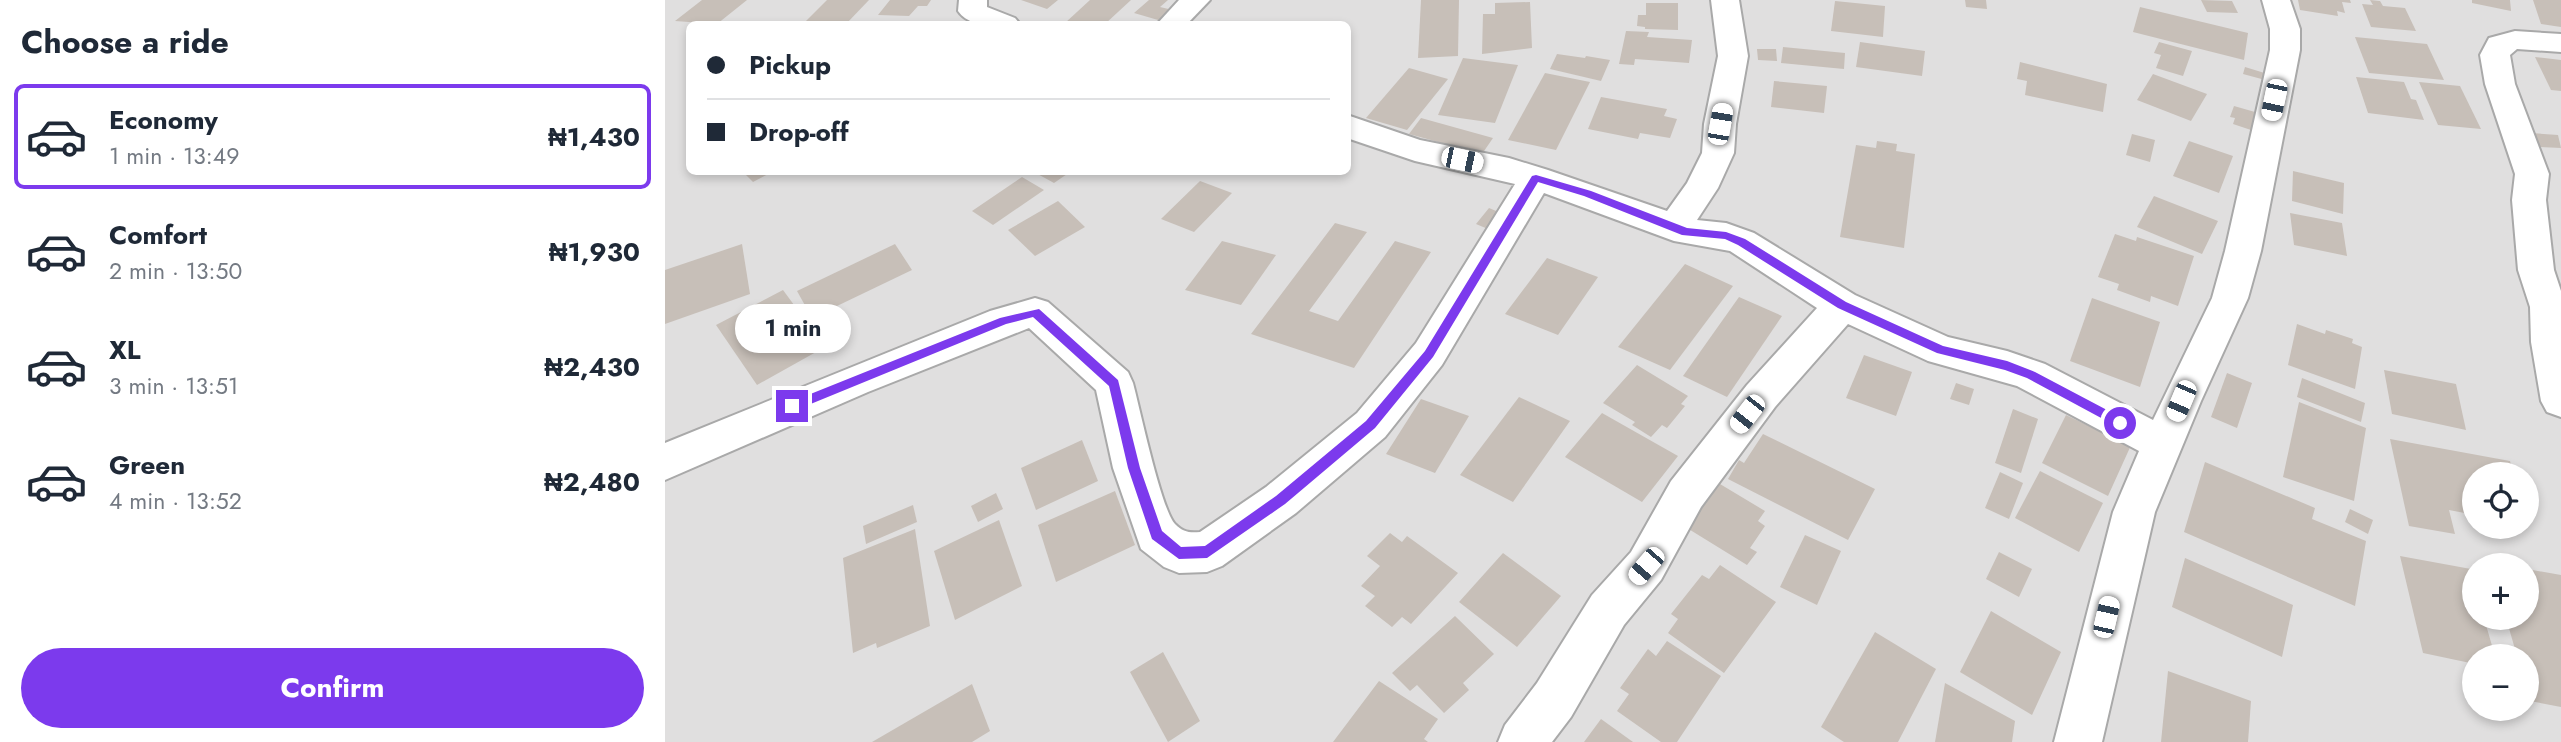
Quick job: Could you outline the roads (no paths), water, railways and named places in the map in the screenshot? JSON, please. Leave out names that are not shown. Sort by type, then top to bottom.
[{"type":"street","points":[[973,0],[972,11],[997,21]]},
{"type":"street","points":[[1174,21],[1196,0]]},
{"type":"street","points":[[1674,227],[1701,188],[1718,153],[1720,124],[1733,56],[1725,0]]},
{"type":"street","points":[[2078,742],[2117,569],[2134,512],[2230,298],[2243,251],[2285,50],[2285,29],[2276,0]]},
{"type":"street","points":[[2561,43],[2515,40],[2500,45],[2495,55],[2500,84],[2532,174],[2529,200],[2536,270],[2548,307],[2550,342],[2561,401]]},
{"type":"street","points":[[1351,127],[1415,150],[1536,178],[1674,227],[1698,234],[1726,236],[1742,242],[1842,305],[1941,349],[2031,375],[2163,444]]},
{"type":"street","points":[[665,462],[854,381],[1003,321],[1035,312],[1114,383],[1134,468],[1156,535],[1179,553],[1207,552],[1281,500],[1371,425],[1429,354],[1536,178]]},
{"type":"street","points":[[1522,742],[1554,700],[1608,610],[1646,566],[1686,494],[1761,396],[1842,305]]}]
